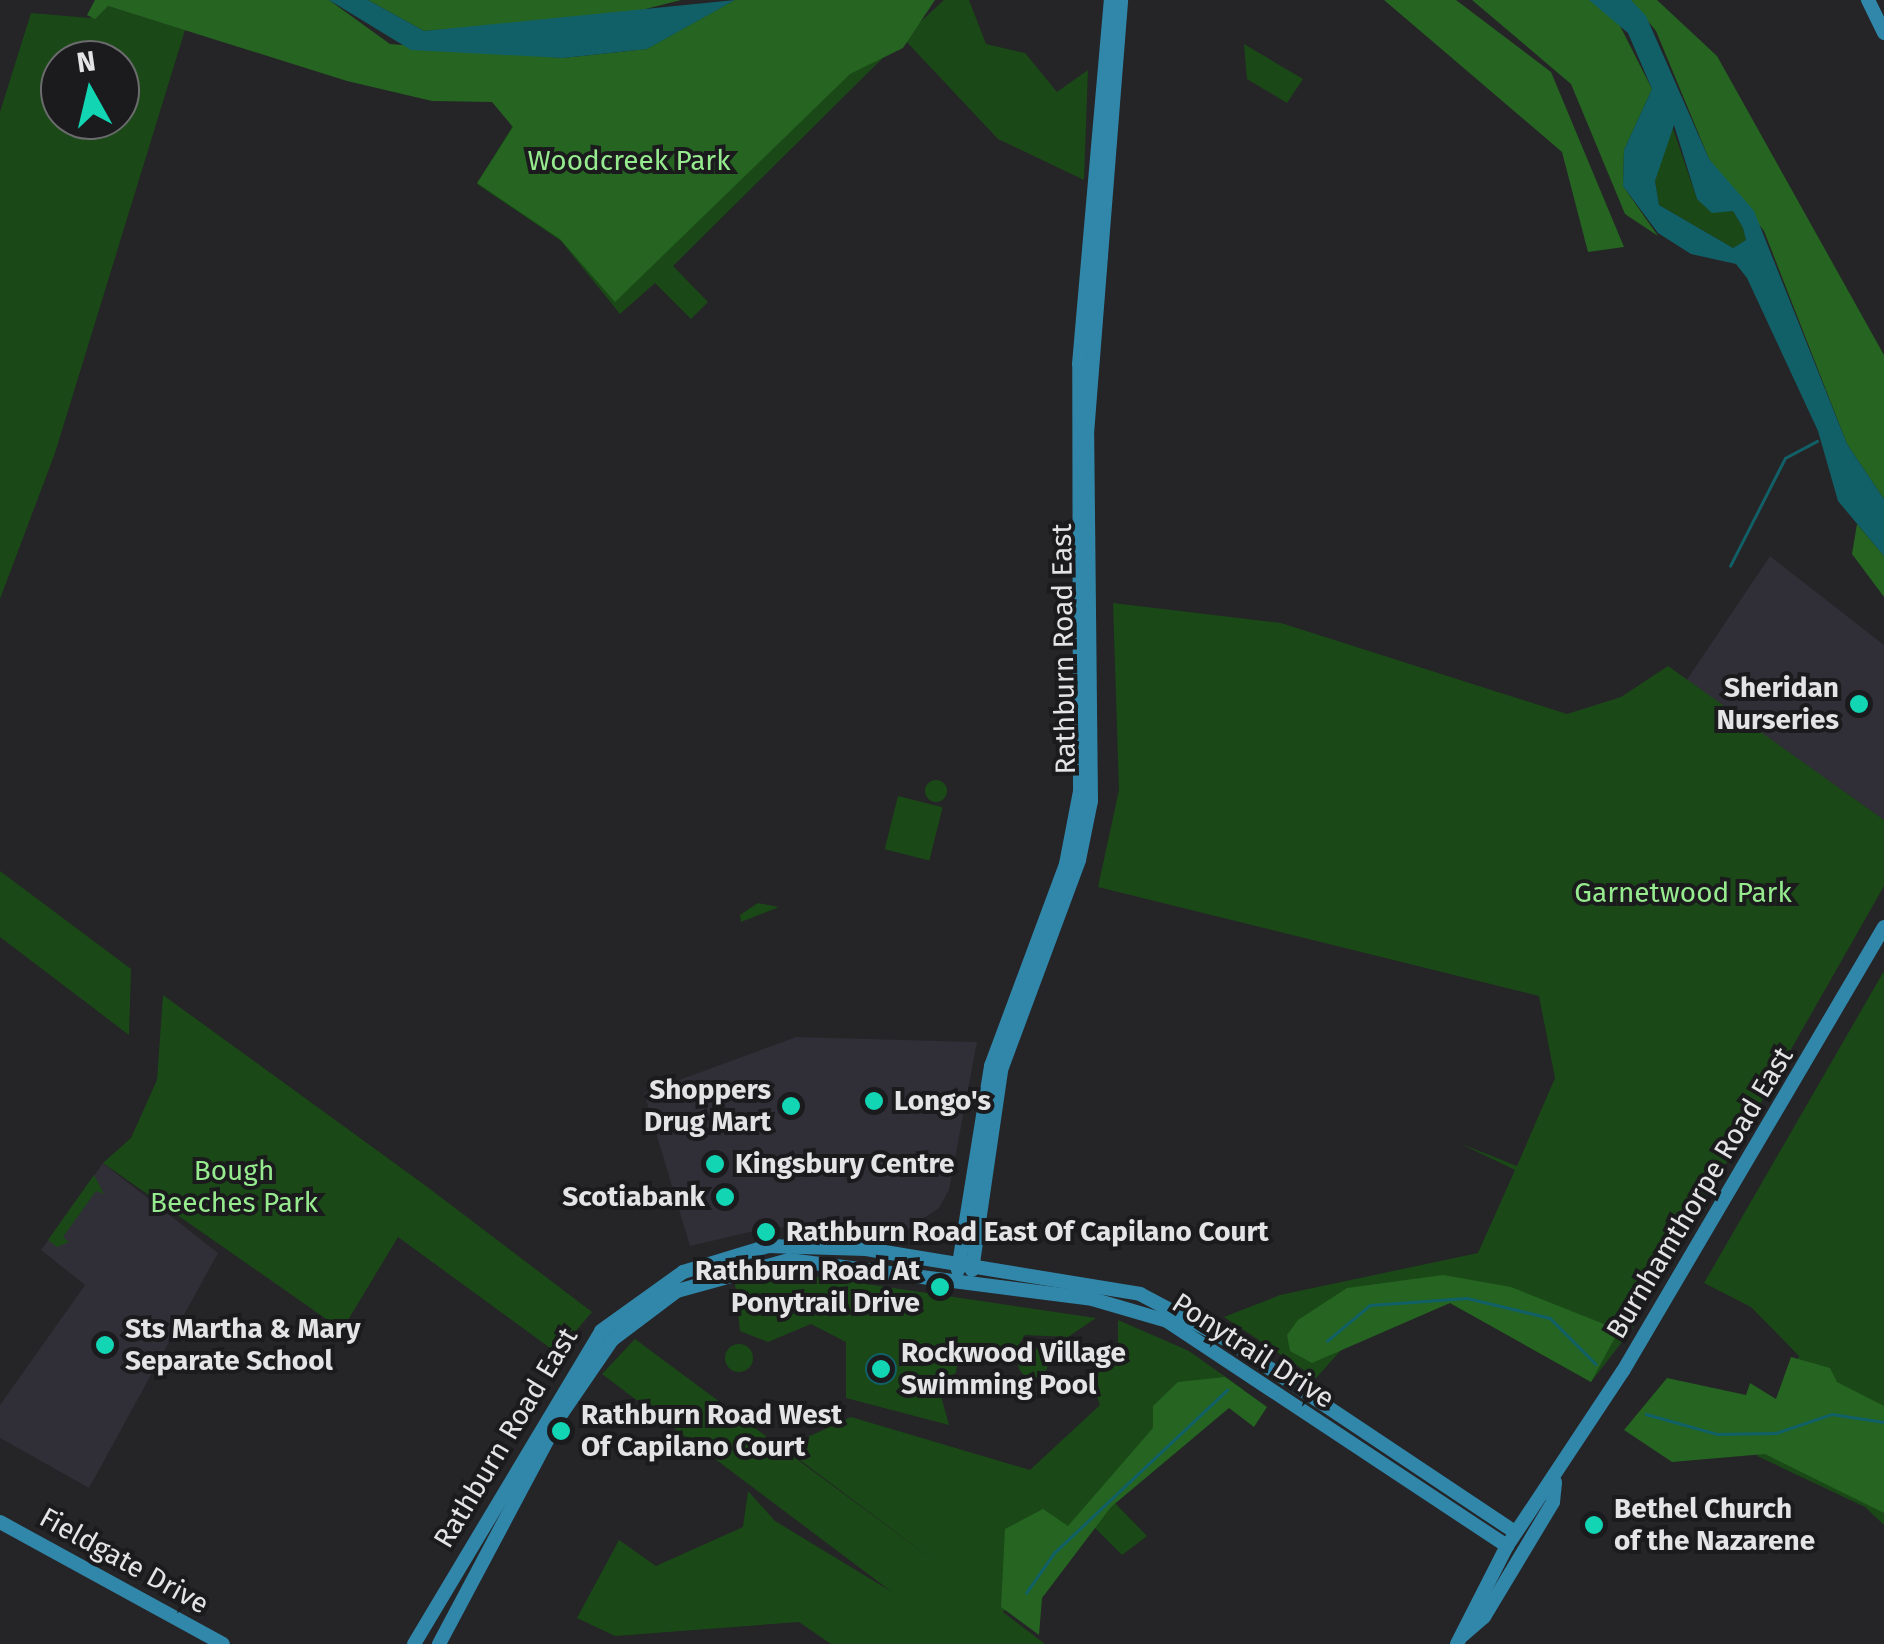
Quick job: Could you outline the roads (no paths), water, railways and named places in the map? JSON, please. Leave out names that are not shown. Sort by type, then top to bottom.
[{"type":"street","name":"Rathburn Road East","points":[[966,1263],[998,1041],[1060,881],[1078,806],[1078,399],[1111,0]]},
{"type":"street","name":"Rathburn Road East","points":[[439,1644],[576,1388],[648,1309],[702,1280],[774,1262],[956,1279],[966,1263],[1002,1070],[1079,860],[1090,801],[1086,434],[1121,0]]},
{"type":"street","points":[[1868,0],[1884,34]]},
{"type":"street","name":"Burnhamthorpe Road East","points":[[1460,1640],[1511,1539],[1555,1482],[1884,927]]},
{"type":"street","name":"Rathburn Road East","points":[[414,1644],[572,1367],[650,1290],[721,1256],[784,1244],[966,1263]]},
{"type":"street","name":"Ponytrail Drive","points":[[966,1263],[1094,1282],[1174,1308],[1511,1539]]},
{"type":"street","name":"Ponytrail Drive","points":[[956,1279],[1110,1302],[1167,1321],[1511,1539]]},
{"type":"street","name":"Burnhamthorpe Road East","points":[[1460,1640],[1484,1617],[1553,1502],[1555,1482]]},
{"type":"street","name":"Fieldgate Drive","points":[[0,1522],[224,1644]]},
{"type":"water","points":[[329,0],[368,0],[424,31],[735,0],[647,49],[563,58],[411,50]]},
{"type":"water","points":[[1589,0],[1631,0],[1646,16],[1709,159],[1754,211],[1847,444],[1884,499],[1884,556],[1838,501],[1818,431],[1747,278],[1736,264],[1691,254],[1658,233],[1623,186],[1624,150],[1652,89],[1628,33]],"holes":[[[1674,125],[1697,199],[1712,213],[1733,211],[1746,240],[1733,248],[1659,205],[1655,181]]]},
{"type":"water","name":"Rockwood Village Swimming Pool","points":[[881,1353],[893,1357],[897,1369],[893,1381],[881,1385],[869,1381],[865,1369],[869,1357]]},
{"type":"waterway","points":[[1730,566],[1785,458],[1817,441]]},
{"type":"waterway","points":[[1327,1341],[1370,1305],[1467,1298],[1550,1318],[1596,1364]]},
{"type":"waterway","points":[[1026,1593],[1054,1553],[1227,1390]]},
{"type":"waterway","points":[[1646,1414],[1717,1434],[1776,1433],[1832,1414],[1884,1422]]},
{"type":"place","name":"Sheridan Nurseries","points":[[1859,704]]},
{"type":"place","name":"Longo's","points":[[874,1101]]},
{"type":"place","name":"Shoppers Drug Mart","points":[[791,1106]]},
{"type":"place","name":"Kingsbury Centre","points":[[715,1164]]},
{"type":"place","name":"Scotiabank","points":[[725,1197]]},
{"type":"place","name":"Rathburn Road East Of Capilano Court","points":[[766,1232]]},
{"type":"place","name":"Rathburn Road At Ponytrail Drive","points":[[940,1287]]},
{"type":"place","name":"Sts Martha & Mary Separate School","points":[[105,1345]]},
{"type":"place","name":"Rockwood Village Swimming Pool","points":[[881,1369]]},
{"type":"place","name":"Rathburn Road West Of Capilano Court","points":[[561,1431]]},
{"type":"place","name":"Bethel Church of the Nazarene","points":[[1594,1525]]},
{"type":"park label","name":"Woodcreek Park","points":[[629,161]]},
{"type":"park label","name":"Garnetwood Park","points":[[1683,893]]},
{"type":"park label","name":"Bough Beeches Park","points":[[234,1187]]}]
